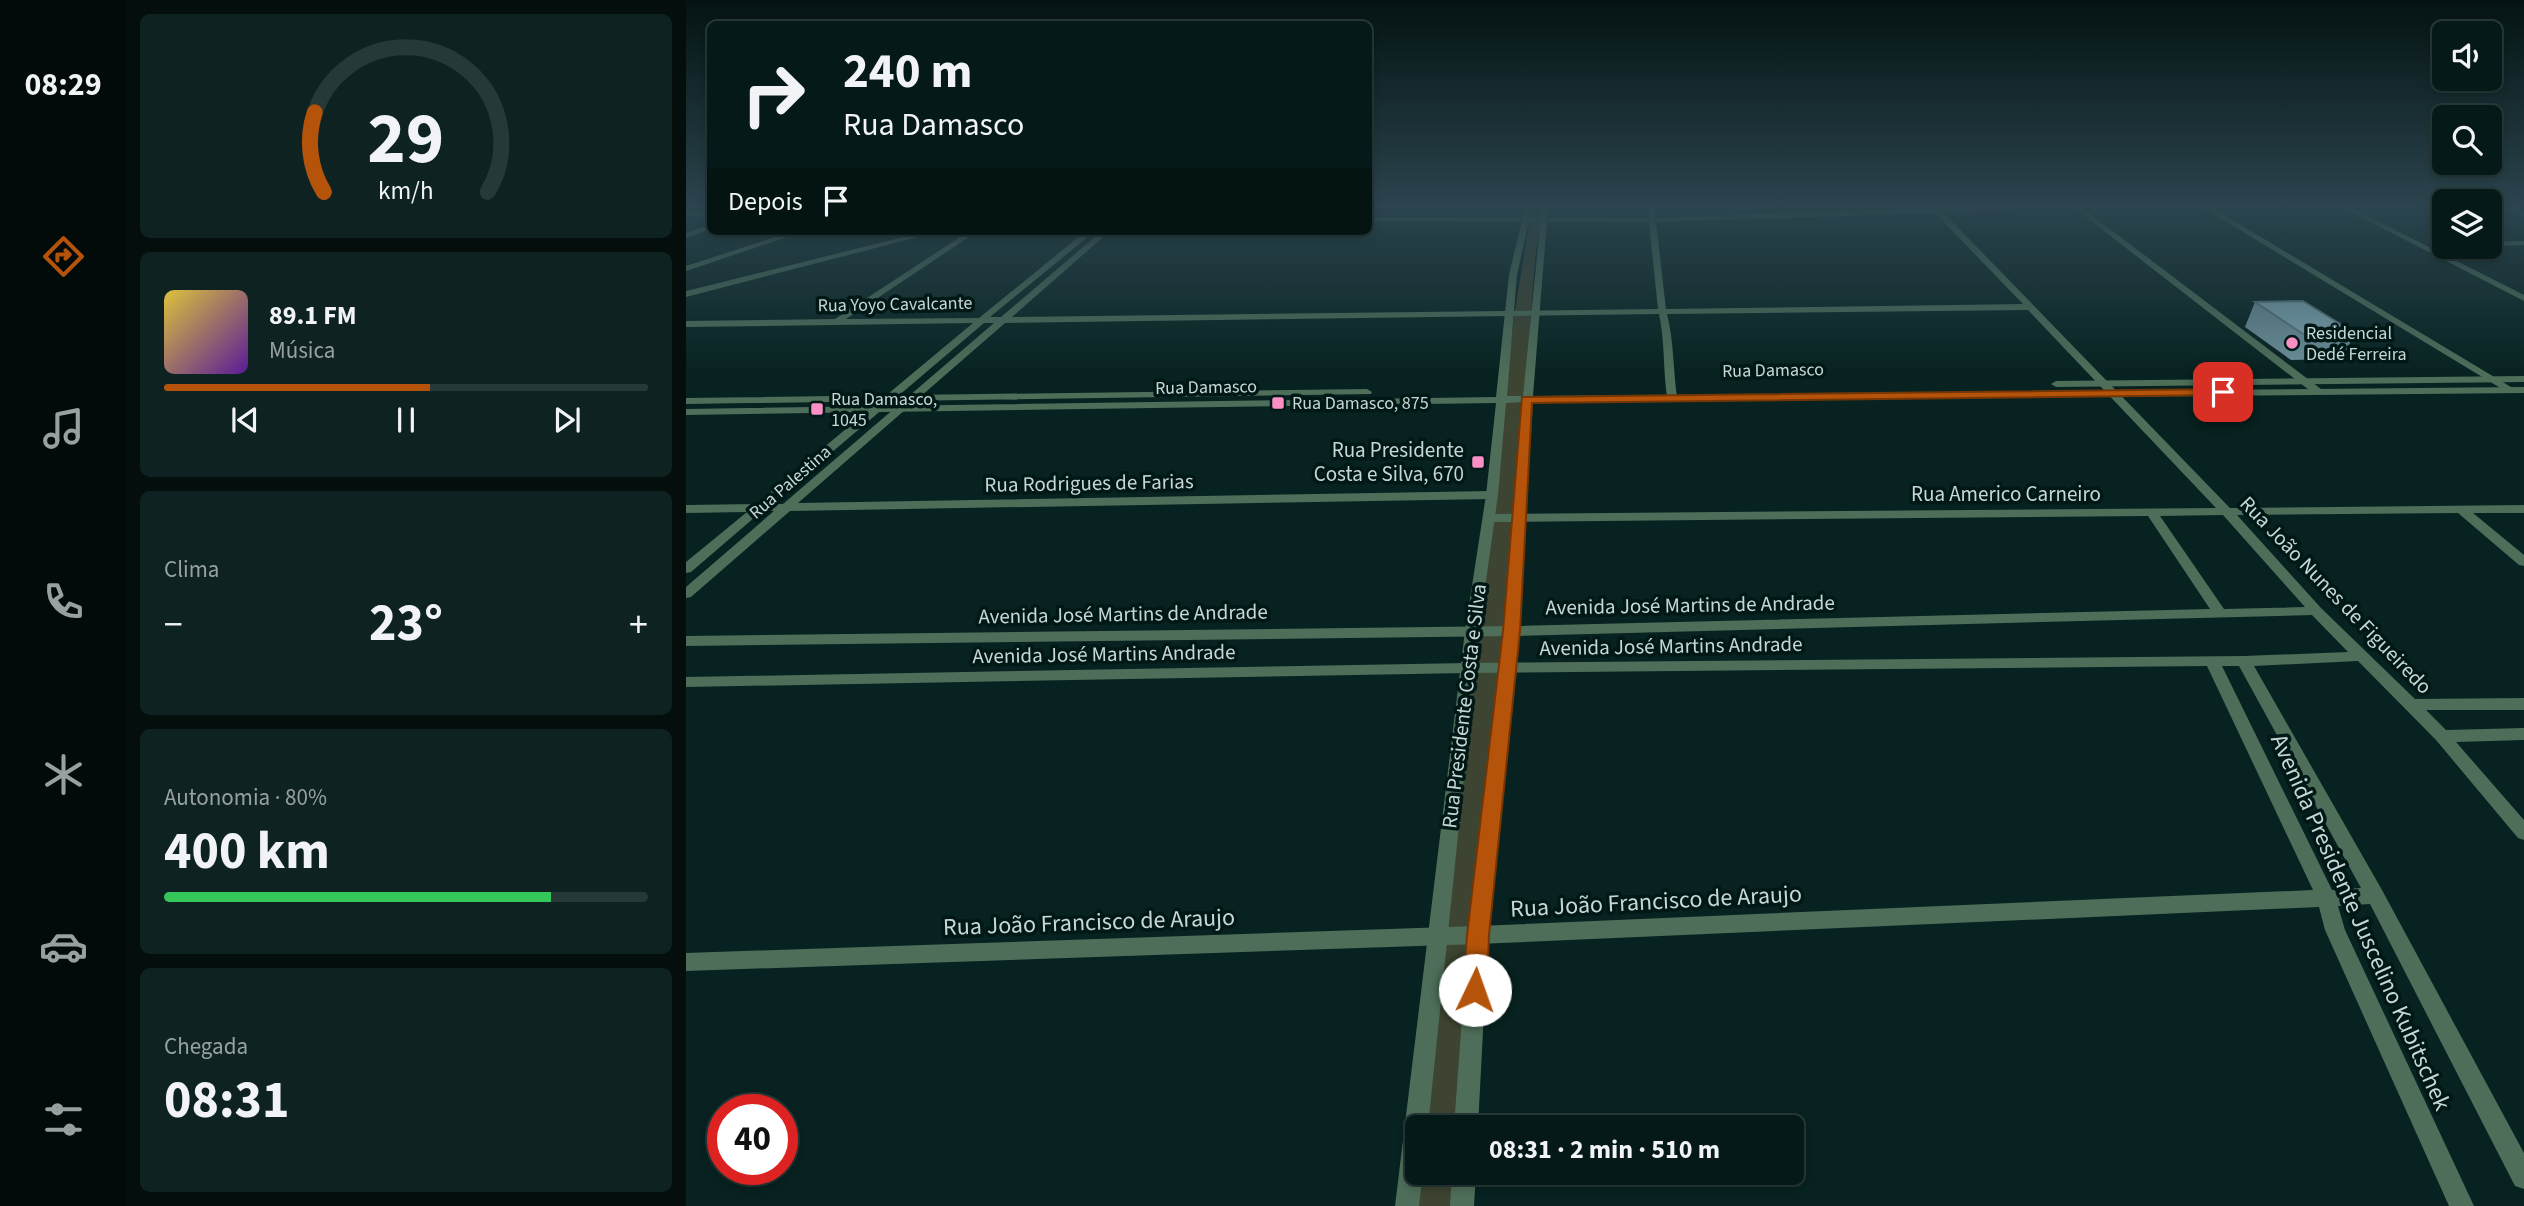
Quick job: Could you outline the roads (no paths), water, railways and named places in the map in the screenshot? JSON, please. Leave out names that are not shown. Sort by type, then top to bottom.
[{"type":"street","points":[[686,269],[703,263]]},
{"type":"street","points":[[686,294],[808,263]]},
{"type":"street","points":[[838,321],[925,263]]},
{"type":"street","name":"Rua Palestina","points":[[686,569],[1051,263]]},
{"type":"street","name":"Rua Palestina","points":[[686,594],[1069,263]]},
{"type":"street","name":"Rua Presidente Costa e Silva","points":[[1407,1206],[1472,631],[1492,495],[1516,263]]},
{"type":"street","name":"Rua Presidente Costa e Silva","points":[[1467,1115],[1478,935],[1512,631],[1538,263]]},
{"type":"street","points":[[1657,263],[1668,336],[1667,363],[1671,393]]},
{"type":"street","name":"Rua João Nunes de Figueiredo","points":[[1987,263],[2226,511],[2316,611],[2442,736],[2524,833]]},
{"type":"street","points":[[2150,263],[2317,391]]},
{"type":"street","points":[[2299,263],[2511,390]]},
{"type":"street","points":[[2456,263],[2524,298]]},
{"type":"street","name":"Rua Yoyo Cavalcante","points":[[686,324],[2028,307]]},
{"type":"street","name":"Rua Damasco","points":[[1671,393],[2101,383],[2524,379]]},
{"type":"street","name":"Rua Damasco","points":[[686,412],[1527,394],[2524,390]]},
{"type":"street","name":"Rua Damasco","points":[[686,401],[1502,395]]},
{"type":"street","name":"Rua Rodrigues de Farias","points":[[686,509],[1492,495]]},
{"type":"street","points":[[2460,509],[2524,562]]},
{"type":"street","name":"Rua Americo Carneiro","points":[[1489,517],[2524,509]]},
{"type":"street","points":[[2151,512],[2220,613]]},
{"type":"street","name":"Avenida José Martins de Andrade","points":[[686,641],[1512,631],[2316,611]]},
{"type":"street","name":"Avenida José Martins Andrade","points":[[686,682],[1468,668],[2244,661],[2362,656]]},
{"type":"street","name":"Avenida Presidente Juscelino Kubitschek","points":[[2212,661],[2326,898],[2335,930],[2462,1206]]},
{"type":"street","name":"Avenida Presidente Juscelino Kubitschek","points":[[2244,661],[2375,896],[2524,1177]]},
{"type":"street","points":[[2412,705],[2524,704]]},
{"type":"street","points":[[2442,736],[2524,734]]},
{"type":"street","name":"Rua João Francisco de Araujo","points":[[686,962],[1436,937],[2375,896]]},
{"type":"street","points":[[1461,1206],[1463,1185]]},
{"type":"place","name":"Residencial Dedé Ferreira","points":[[2292,343]]},
{"type":"place","name":"Rua Damasco, 875","points":[[1278,403]]},
{"type":"place","name":"Rua Damasco, 1045","points":[[817,409]]},
{"type":"place","name":"Rua Presidente Costa e Silva, 670","points":[[1478,462]]}]
